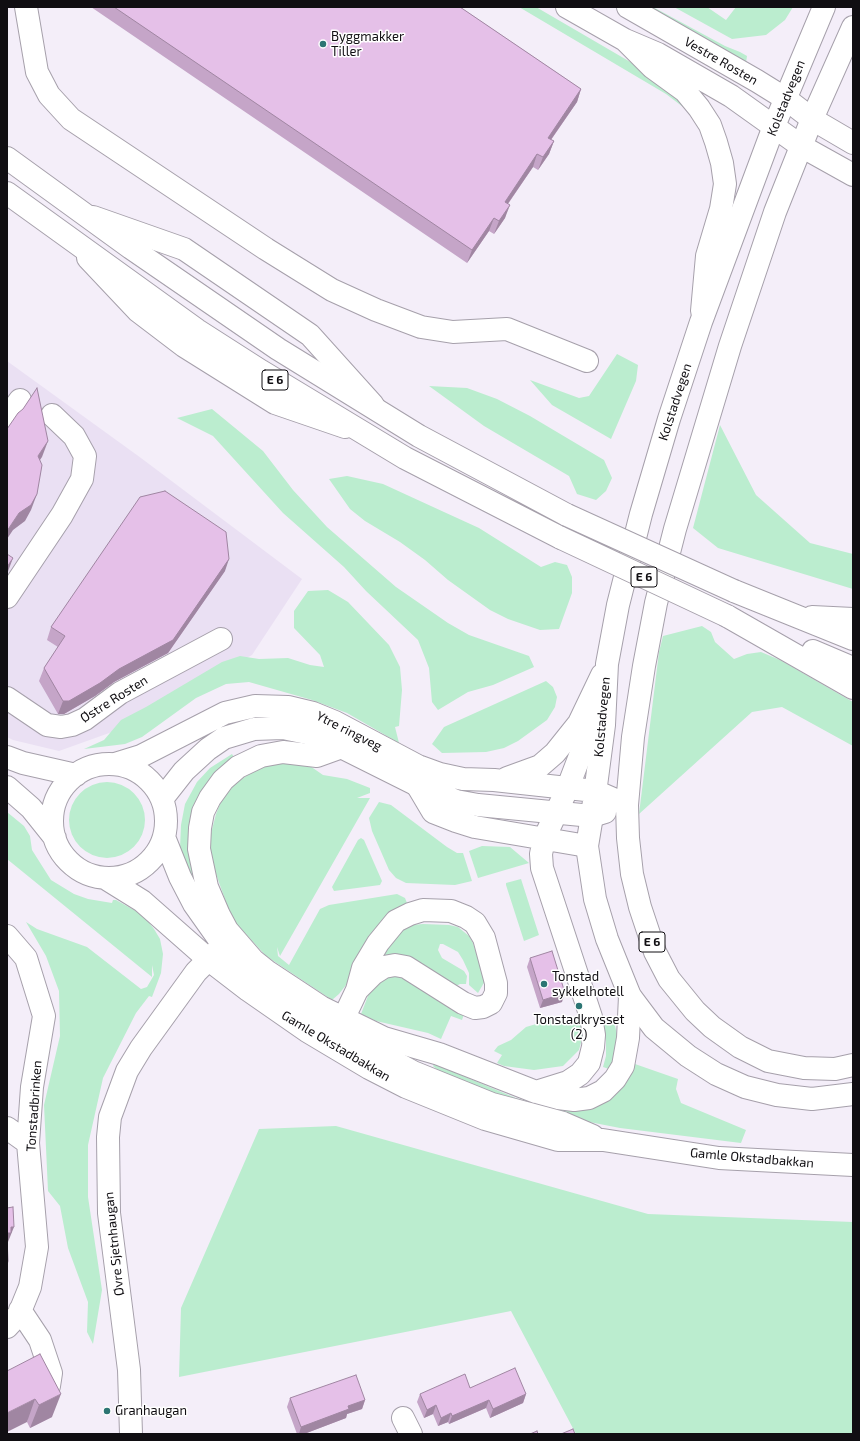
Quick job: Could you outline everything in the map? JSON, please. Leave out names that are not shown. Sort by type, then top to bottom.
[{"type":"main road","points":[[26,7],[37,72],[49,96],[71,119],[266,249],[332,290],[421,328],[453,332],[507,328],[587,361]]},
{"type":"main road","name":"Vestre Rosten","points":[[567,7],[625,40],[658,54],[737,100],[801,146],[853,175]]},
{"type":"main road","name":"Vestre Rosten","points":[[628,7],[786,99],[812,119],[853,144]]},
{"type":"main road","name":"Kolstadvegen","points":[[630,996],[607,939],[595,899],[587,846],[604,726],[607,664],[618,604],[641,514],[669,419],[701,322],[774,126],[824,7]]},
{"type":"main road","points":[[628,805],[633,737],[644,666],[656,603],[675,529],[730,346],[775,212],[812,119],[853,27]]},
{"type":"main road","name":"Vestre Rosten","points":[[625,40],[652,67],[685,91],[699,108],[710,125],[720,156],[725,184],[721,210],[706,256],[701,322]]},
{"type":"main road","name":"E 6","points":[[7,158],[215,307],[278,349],[419,436],[567,514],[734,591],[853,639]]},
{"type":"main road","name":"E 6","points":[[7,192],[197,330],[261,372],[405,458],[561,538],[727,616],[853,668]]},
{"type":"main road","points":[[83,213],[184,249],[310,335],[379,412]]},
{"type":"main road","points":[[7,418],[20,400]]},
{"type":"main road","points":[[7,597],[62,516],[82,479],[85,456],[74,436],[52,415]]},
{"type":"main road","name":"E 6","points":[[727,616],[853,688]]},
{"type":"main road","name":"E 6","points":[[795,616],[853,619]]},
{"type":"main road","name":"Østre Rosten","points":[[7,698],[47,725],[61,727],[72,725],[85,719],[120,693],[221,638]]},
{"type":"main road","points":[[536,1092],[568,1082],[580,1074],[589,1063],[593,1047],[594,1035],[591,1017],[542,868],[541,854],[544,839],[555,812],[568,787],[591,727],[607,664]]},
{"type":"main road","name":"Ytre ringveg","points":[[494,780],[516,776],[540,766],[556,753],[579,723],[607,664]]},
{"type":"main road","name":"Ytre ringveg","points":[[115,764],[141,756],[225,713],[255,706],[288,707],[313,712],[418,766],[440,774],[463,779],[494,780],[595,791],[628,805]]},
{"type":"main road","name":"Ytre ringveg","points":[[162,799],[184,771],[208,749],[224,738],[254,729],[283,728],[306,733],[342,747],[417,785],[456,801],[478,805],[592,816],[628,805]]},
{"type":"main road","points":[[342,747],[317,756],[283,752],[261,756],[238,767],[223,780],[210,798],[203,812],[200,828],[199,849],[207,887],[218,915],[220,945],[254,960],[268,972],[298,992],[336,1031],[384,1038],[439,1054],[536,1092],[558,1098],[574,1100],[589,1098],[604,1091],[615,1079],[623,1066],[628,1038],[630,996]]},
{"type":"main road","points":[[7,757],[23,763],[76,775]]},
{"type":"main road","points":[[7,786],[31,808],[55,838],[62,853],[73,866],[88,874],[105,878],[124,876],[142,868],[156,854],[164,837],[166,817],[162,799],[154,786],[143,775],[130,768],[115,764],[101,764],[88,768],[76,775],[63,787],[55,803],[52,820],[55,838]]},
{"type":"main road","points":[[417,785],[433,812],[444,817],[475,827],[587,846]]},
{"type":"main road","name":"E 6","points":[[628,805],[628,838],[632,874],[640,907],[655,952],[670,979],[695,1011],[712,1027],[740,1047],[768,1061],[804,1068],[835,1069],[853,1065]]},
{"type":"main road","name":"Gamle Okstadbakkan","points":[[164,837],[180,877],[194,904],[220,945],[282,1015],[336,1031],[413,1072],[492,1104],[562,1123],[603,1140]]},
{"type":"main road","name":"Gamle Okstadbakkan","points":[[105,878],[142,901],[220,945]]},
{"type":"main road","points":[[336,1031],[357,990],[362,968],[378,943],[396,921],[410,914],[423,910],[451,911],[466,917],[475,923],[484,938],[496,983],[496,993],[491,1003],[475,1008],[463,1003],[406,967],[395,965],[384,967],[373,974],[357,990]]},
{"type":"main road","name":"Tonstadbrinken","points":[[7,936],[26,958],[44,1016],[32,1087],[28,1142],[37,1247],[30,1287],[20,1310],[7,1327]]},
{"type":"main road","name":"Øvre Sjetnhaugan","points":[[131,1434],[129,1370],[109,1213],[108,1137],[110,1117],[127,1071],[141,1048],[191,977],[220,945]]},
{"type":"main road","points":[[630,996],[654,1028],[688,1056],[716,1074],[745,1087],[777,1095],[812,1099],[853,1094]]},
{"type":"main road","name":"Gamle Okstadbakkan","points":[[336,1031],[369,1068],[406,1087],[485,1118],[558,1140],[603,1140],[719,1158],[853,1165]]},
{"type":"main road","points":[[384,1038],[413,1072]]},
{"type":"main road","points":[[7,1128],[28,1142]]},
{"type":"main road","points":[[20,1310],[40,1340],[51,1373],[48,1386]]},
{"type":"shaded area","points":[[7,361],[141,458],[302,579],[252,655],[112,732],[59,751],[13,740],[7,737]]},
{"type":"green space","points":[[519,7],[536,7],[651,74],[666,85],[687,110],[666,94]]},
{"type":"green space","points":[[641,7],[653,7],[725,46],[740,52],[747,56],[746,63]]},
{"type":"green space","points":[[674,7],[707,7],[726,20],[736,7],[793,7],[785,20],[766,35],[732,39]]},
{"type":"green space","points":[[617,354],[638,365],[636,381],[611,439],[552,405],[530,380],[579,398],[589,396]]},
{"type":"green space","points":[[429,386],[467,388],[497,399],[530,416],[604,460],[612,478],[606,491],[596,500],[577,494],[569,476],[484,426]]},
{"type":"green space","points":[[212,409],[263,451],[293,490],[327,527],[396,587],[448,623],[469,635],[529,656],[534,667],[493,685],[468,692],[438,710],[432,702],[429,668],[418,640],[366,591],[344,567],[283,513],[213,436],[177,418]]},
{"type":"green space","points":[[720,425],[756,495],[810,543],[853,554],[853,589],[718,548],[693,528]]},
{"type":"green space","points":[[347,476],[383,484],[479,528],[541,567],[555,562],[567,565],[572,577],[572,593],[559,629],[540,630],[508,619],[490,610],[448,580],[425,560],[400,542],[365,521],[350,509],[329,479]]},
{"type":"green space","points":[[328,590],[348,602],[389,645],[400,667],[402,690],[399,726],[395,727],[399,743],[347,713],[312,700],[249,682],[226,684],[196,698],[142,737],[125,744],[84,749],[104,740],[121,720],[222,662],[240,656],[259,659],[288,658],[310,665],[324,667],[320,655],[294,628],[294,611],[308,591]]},
{"type":"green space","points":[[702,626],[711,632],[715,642],[734,659],[747,654],[761,652],[780,660],[853,702],[853,746],[782,707],[752,712],[639,814],[659,652],[663,636]]},
{"type":"green space","points":[[546,681],[553,687],[557,697],[555,707],[547,720],[518,741],[504,748],[486,752],[442,753],[432,744],[444,727]]},
{"type":"green space","points":[[232,754],[235,759],[214,777],[201,889],[193,887],[180,848],[181,825],[185,804],[197,782],[210,768]]},
{"type":"green space","points":[[279,762],[310,766],[323,775],[347,779],[370,788],[370,793],[357,798],[370,798],[280,956],[277,947],[278,956],[289,965],[320,909],[329,905],[397,894],[405,898],[407,903],[395,909],[346,985],[332,1000],[266,956],[232,919],[211,860],[209,841],[216,814],[222,799],[235,784],[256,769]]},
{"type":"green space","points":[[100,782],[114,782],[128,788],[139,799],[145,813],[145,827],[142,835],[134,847],[128,852],[114,858],[100,858],[86,852],[75,841],[69,827],[69,813],[75,799],[86,788]]},
{"type":"green space","points":[[379,802],[391,805],[447,847],[457,853],[463,853],[472,881],[455,885],[406,883],[396,878],[389,870],[372,831],[369,818]]},
{"type":"green space","points":[[7,812],[24,826],[30,836],[32,850],[51,880],[74,894],[88,899],[112,903],[113,900],[116,900],[143,915],[160,939],[163,954],[161,973],[152,997],[149,996],[136,1013],[103,1078],[88,1145],[88,1197],[102,1290],[93,1344],[87,1332],[88,1302],[68,1248],[60,1206],[48,1191],[44,1105],[60,1036],[59,991],[46,956],[26,922],[37,929],[87,947],[141,989],[147,987],[154,975],[152,965],[152,977],[7,859]]},
{"type":"green space","points":[[361,838],[364,840],[382,881],[380,885],[334,891],[332,887],[358,840]]},
{"type":"green space","points":[[482,846],[510,847],[529,863],[478,878],[469,851]]},
{"type":"green space","points":[[521,879],[539,935],[524,941],[506,885],[506,883]]},
{"type":"green space","points":[[411,925],[449,925],[458,927],[469,936],[473,943],[485,981],[478,993],[469,985],[469,973],[458,952],[443,944],[440,944],[438,950],[442,958],[464,971],[467,976],[466,984],[460,984],[454,987],[376,959],[391,936]]},
{"type":"green space","points":[[402,975],[464,1014],[462,1020],[451,1016],[441,1039],[428,1033],[376,1021],[361,1014],[371,988],[384,977]]},
{"type":"green space","points":[[560,1017],[565,1023],[582,1018],[584,1031],[579,1050],[563,1066],[534,1070],[504,1066],[497,1063],[502,1055],[494,1051],[498,1046],[511,1040],[526,1027]]},
{"type":"green space","points":[[613,1018],[619,1042],[616,1056],[609,1069],[603,1067],[606,1056],[606,1041],[600,1022]]},
{"type":"green space","points":[[434,1064],[516,1098],[533,1103],[557,1107],[614,1093],[625,1084],[635,1064],[678,1079],[676,1089],[681,1103],[746,1130],[741,1143],[620,1128],[579,1120],[544,1111],[446,1078],[433,1066]]},
{"type":"green space","points":[[336,1126],[648,1214],[853,1222],[853,1434],[576,1434],[511,1311],[179,1377],[181,1308],[259,1129]]},
{"type":"building","points":[[114,7],[460,7],[581,89],[548,138],[554,141],[543,157],[537,154],[505,202],[510,205],[499,221],[494,218],[472,250]]},
{"type":"building","points":[[37,388],[48,441],[38,456],[42,465],[37,494],[31,505],[19,513],[7,531],[7,429]]},
{"type":"building","points":[[165,491],[226,532],[229,559],[173,640],[119,669],[100,683],[69,701],[63,701],[44,668],[65,636],[51,627],[140,497]]},
{"type":"building","points":[[7,554],[13,558],[7,567]]},
{"type":"building","name":"Tonstad sykkelhotell","points":[[552,951],[565,993],[543,1000],[530,958]]},
{"type":"building","points":[[13,1207],[14,1227],[11,1227],[11,1233],[7,1233],[7,1208]]},
{"type":"building","points":[[7,1237],[8,1261],[7,1265]]},
{"type":"building","points":[[40,1354],[61,1394],[39,1405],[35,1399],[7,1413],[7,1371]]},
{"type":"building","points":[[515,1368],[526,1394],[493,1409],[489,1400],[452,1416],[451,1413],[441,1418],[436,1405],[427,1410],[420,1394],[465,1374],[470,1388]]},
{"type":"building","points":[[356,1375],[365,1400],[348,1406],[349,1409],[301,1427],[290,1398]]},
{"type":"building","points":[[573,1429],[575,1434],[561,1434]]},
{"type":"building","points":[[537,1431],[538,1434],[530,1434]]},
{"type":"place","name":"Byggmakker Tiller","points":[[323,44]]},
{"type":"place","name":"Tonstad sykkelhotell","points":[[544,984]]},
{"type":"place","name":"Tonstadkrysset (2)","points":[[579,1006]]},
{"type":"place","name":"Granhaugan","points":[[107,1411]]}]
